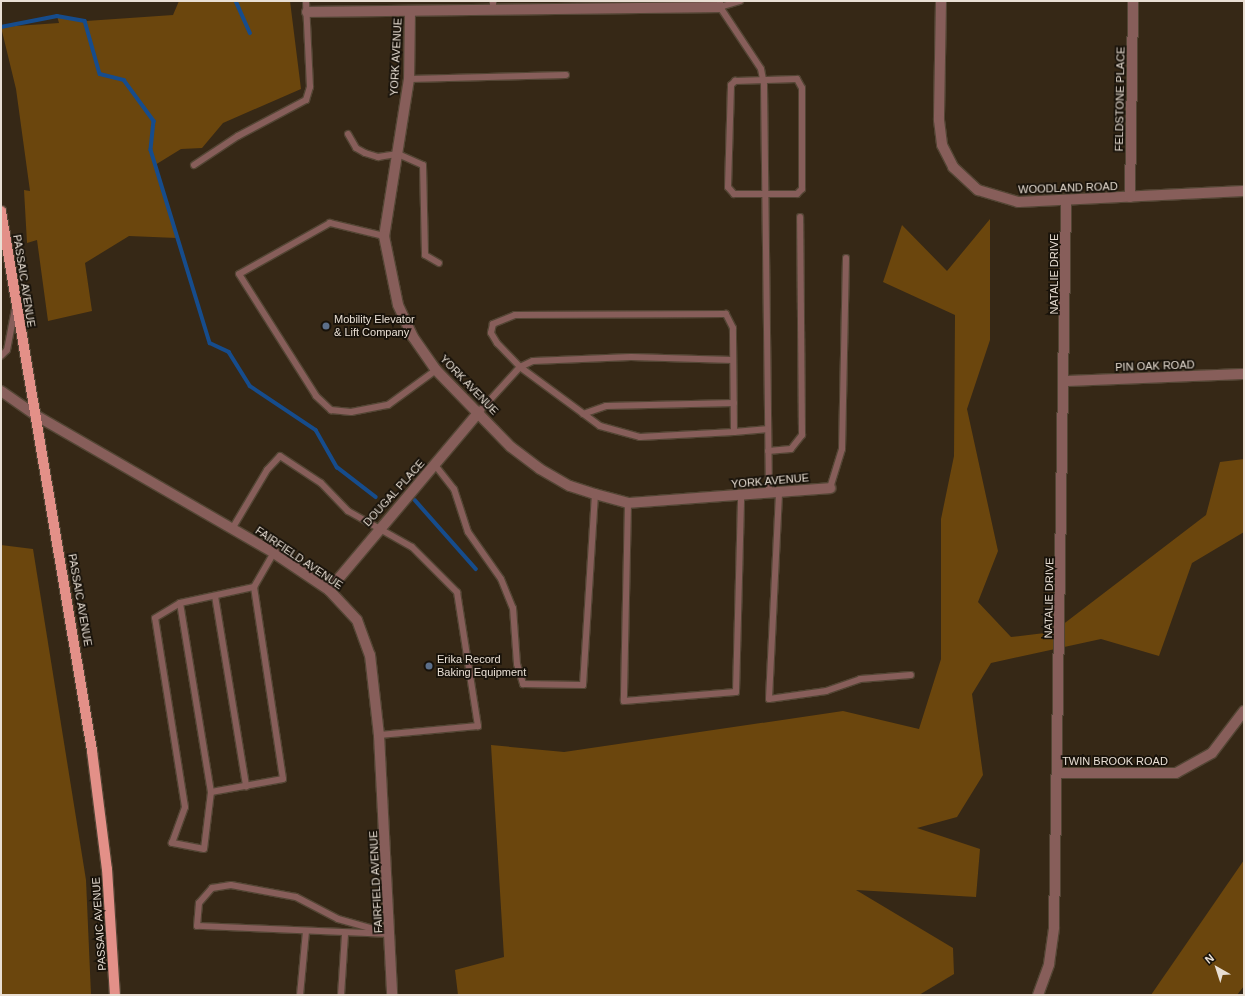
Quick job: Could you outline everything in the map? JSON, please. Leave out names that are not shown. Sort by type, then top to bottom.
[{"type":"main road","name":"PASSAIC AVENUE","points":[[1,211],[15,305],[37,416],[93,759],[107,869],[115,995]]},
{"type":"street","name":"WOODLAND ROAD","points":[[941,1],[939,128],[951,164],[964,180],[993,198],[1018,202],[1244,191]]},
{"type":"street","name":"FELDSTONE PLACE","points":[[1130,197],[1133,1]]},
{"type":"street","points":[[307,12],[410,10],[493,5],[721,3]]},
{"type":"street","name":"YORK AVENUE","points":[[410,10],[409,79],[384,236],[398,305],[413,337],[436,370],[479,412],[511,447],[540,469],[570,486],[595,494],[628,503],[741,497],[830,488]]},
{"type":"street","name":"NATALIE DRIVE","points":[[1038,995],[1053,945],[1066,381],[1066,200]]},
{"type":"street","name":"PIN OAK ROAD","points":[[1066,381],[1244,374]]},
{"type":"street","name":"FAIRFIELD AVENUE","points":[[1,391],[37,416],[274,553],[329,590],[345,604],[367,643],[379,735],[391,934],[392,995]]},
{"type":"street","name":"DOUGAL PLACE","points":[[329,590],[377,529],[435,465],[479,412]]},
{"type":"street","name":"TWIN BROOK ROAD","points":[[1056,773],[1176,773],[1212,753],[1244,711]]},
{"type":"lane","points":[[194,165],[238,136],[306,100],[310,87],[306,1]]},
{"type":"lane","points":[[740,1],[721,3],[761,69],[763,79],[766,429],[774,493],[770,698],[826,690],[860,679],[910,675]]},
{"type":"lane","points":[[409,79],[566,75]]},
{"type":"lane","points":[[763,79],[797,79],[802,88],[802,189],[797,194],[734,194],[728,188],[731,85],[735,81],[763,79]]},
{"type":"lane","points":[[348,134],[356,148],[365,153],[378,157],[398,154],[423,165],[425,255],[439,263]]},
{"type":"lane","points":[[768,451],[791,449],[802,435],[800,217]]},
{"type":"lane","points":[[384,236],[330,223],[239,274],[316,396],[332,410],[351,412],[388,405],[436,370]]},
{"type":"lane","points":[[830,488],[842,450],[846,258]]},
{"type":"lane","points":[[1,356],[7,350],[15,305]]},
{"type":"lane","points":[[734,432],[733,328],[726,314],[719,312],[500,318],[493,324],[491,334],[520,367],[600,426],[640,437],[734,432],[766,429]]},
{"type":"lane","points":[[479,412],[520,367],[533,361],[631,357],[734,360]]},
{"type":"lane","points":[[583,414],[606,406],[734,403]]},
{"type":"lane","points":[[232,529],[267,470],[280,456],[321,483],[348,511],[377,529],[412,547],[457,592],[478,726],[379,735]]},
{"type":"lane","points":[[435,465],[454,489],[468,532],[501,578],[513,608],[517,664],[523,684],[583,685],[595,494]]},
{"type":"lane","points":[[628,503],[624,701],[736,692],[741,497]]},
{"type":"lane","points":[[211,792],[283,779],[254,587],[274,553]]},
{"type":"lane","points":[[180,603],[211,792],[204,849],[172,843],[185,807],[155,618],[180,603],[254,587]]},
{"type":"lane","points":[[215,596],[246,786]]},
{"type":"lane","points":[[231,885],[264,889],[296,897],[338,919],[391,934],[345,934],[197,926],[199,904],[212,888],[231,885]]},
{"type":"lane","points":[[300,995],[306,932]]},
{"type":"lane","points":[[341,995],[345,934]]},
{"type":"shaded area","points":[[179,1],[290,1],[301,89],[223,123],[202,148],[181,149],[155,165],[177,238],[129,236],[85,263],[92,311],[48,321],[37,240],[27,243],[24,190],[30,191],[16,89],[1,27],[59,23],[57,16],[86,21],[173,15]]},
{"type":"shaded area","points":[[990,219],[990,340],[967,409],[998,551],[978,602],[1011,637],[1053,632],[1206,515],[1220,462],[1244,459],[1244,532],[1192,563],[1159,656],[1101,639],[991,663],[972,694],[983,775],[957,817],[917,828],[980,849],[976,897],[856,890],[953,948],[954,974],[919,995],[458,995],[455,970],[504,957],[491,745],[564,752],[843,711],[919,729],[941,659],[941,519],[954,456],[955,315],[883,282],[902,225],[947,271]]},
{"type":"shaded area","points":[[1,545],[33,549],[86,880],[91,995],[1,995]]},
{"type":"shaded area","points":[[1244,860],[1244,986],[1237,995],[1151,995]]},
{"type":"waterway","points":[[236,1],[250,33]]},
{"type":"waterway","points":[[1,27],[57,16],[85,21],[100,74],[124,80],[154,121],[151,150],[210,343],[229,352],[250,386],[316,430],[337,467],[376,497]]},
{"type":"waterway","points":[[415,500],[476,569]]},
{"type":"place","name":"Mobility Elevator & Lift Company","points":[[326,326]]},
{"type":"place","name":"Erika Record Baking Equipment","points":[[429,666]]}]
